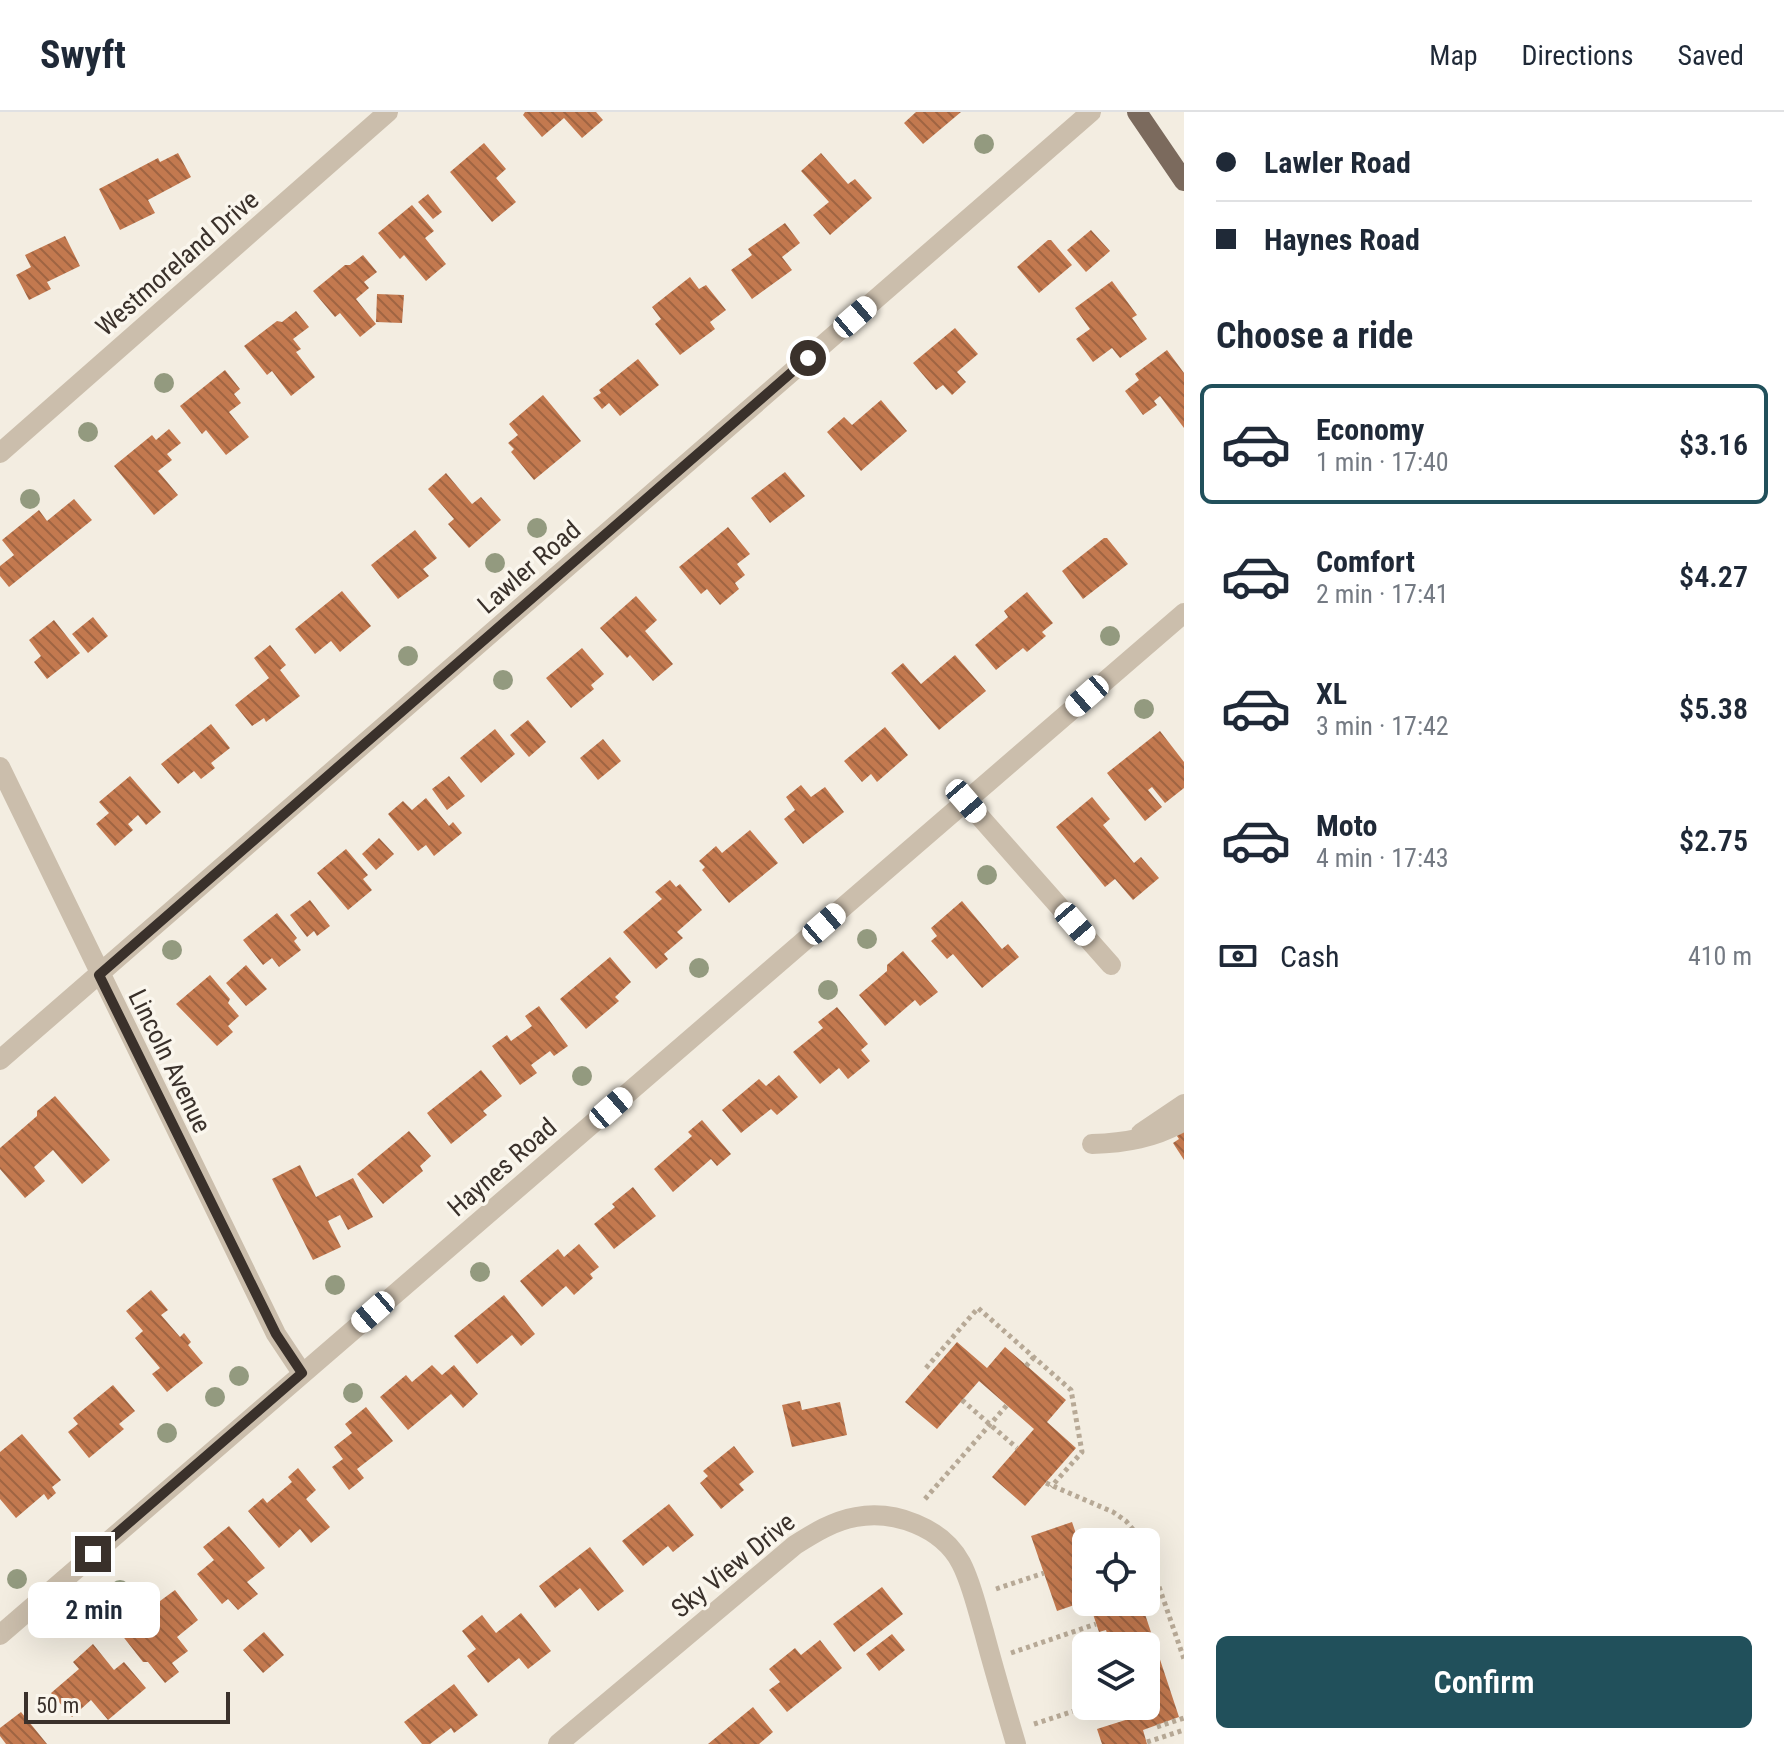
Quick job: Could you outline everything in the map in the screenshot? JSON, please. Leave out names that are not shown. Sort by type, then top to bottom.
[{"type":"main road","points":[[1137,112],[1184,181]]},
{"type":"street","name":"Westmoreland Drive","points":[[0,453],[388,112]]},
{"type":"street","name":"Lawler Road","points":[[0,1060],[1091,112]]},
{"type":"street","name":"Haynes Road","points":[[0,1635],[1184,613]]},
{"type":"street","name":"Lincoln Avenue","points":[[0,767],[276,1334],[302,1373]]},
{"type":"street","points":[[966,801],[1111,965]]},
{"type":"street","points":[[1128,1143],[1184,1104]]},
{"type":"street","points":[[1092,1144],[1128,1143],[1184,1121]]},
{"type":"street","name":"Sky View Drive","points":[[558,1744],[795,1545],[832,1524],[872,1515],[913,1522],[931,1531],[946,1543],[960,1561],[971,1588],[1016,1744]]},
{"type":"path","points":[[926,1368],[978,1308],[1071,1390],[1082,1452],[1048,1485],[1113,1512],[1132,1528]]},
{"type":"path","points":[[1026,1366],[1034,1357]]},
{"type":"path","points":[[962,1400],[1017,1448]]},
{"type":"path","points":[[925,1499],[1007,1405]]},
{"type":"path","points":[[995,1589],[1044,1573]]},
{"type":"path","points":[[1160,1590],[1184,1659]]},
{"type":"path","points":[[1010,1653],[1096,1624]]},
{"type":"path","points":[[1034,1724],[1072,1712]]},
{"type":"path","points":[[1157,1727],[1184,1719]]},
{"type":"path","points":[[1147,1742],[1184,1730]]},
{"type":"building","points":[[525,112],[596,112],[603,120],[582,138],[564,118],[542,137],[523,115]]},
{"type":"building","points":[[916,112],[961,112],[923,144],[904,123]]},
{"type":"building","points":[[484,143],[506,169],[496,178],[516,202],[492,222],[450,172]]},
{"type":"building","points":[[178,153],[191,177],[148,200],[155,213],[120,230],[99,189],[158,158],[160,162]]},
{"type":"building","points":[[821,153],[848,184],[855,179],[872,198],[830,235],[813,215],[829,202],[801,171]]},
{"type":"building","points":[[428,194],[442,212],[433,219],[418,202]]},
{"type":"building","points":[[412,205],[434,231],[425,238],[446,264],[426,281],[404,255],[400,259],[378,233]]},
{"type":"building","points":[[785,223],[800,243],[782,257],[792,270],[752,299],[731,270],[752,255],[748,249]]},
{"type":"building","points":[[1091,230],[1110,251],[1086,272],[1067,250]]},
{"type":"building","points":[[65,236],[80,266],[47,282],[51,289],[29,300],[16,275],[31,267],[25,255]]},
{"type":"building","points":[[1048,240],[1072,265],[1039,293],[1017,267]]},
{"type":"building","points":[[363,255],[377,272],[364,282],[369,288],[356,299],[376,324],[360,337],[340,313],[335,317],[313,291],[345,265],[350,265]]},
{"type":"building","points":[[690,277],[699,289],[706,285],[726,310],[710,322],[715,329],[680,355],[655,324],[661,319],[652,307]]},
{"type":"building","points":[[1112,281],[1137,315],[1132,318],[1147,339],[1120,358],[1112,348],[1093,362],[1076,339],[1090,329],[1075,308]]},
{"type":"building","points":[[377,294],[404,295],[402,323],[376,322]]},
{"type":"building","points":[[296,311],[309,327],[293,339],[301,349],[296,352],[315,377],[291,396],[272,371],[267,375],[244,346]]},
{"type":"building","points":[[955,328],[978,354],[957,372],[966,382],[952,395],[943,385],[936,390],[913,363]]},
{"type":"building","points":[[1167,350],[1184,373],[1184,428],[1160,396],[1154,401],[1157,405],[1143,415],[1125,391],[1139,380],[1135,374]]},
{"type":"building","points":[[638,359],[659,385],[620,416],[609,403],[602,409],[593,398]]},
{"type":"building","points":[[225,370],[240,389],[234,394],[241,403],[229,412],[249,437],[226,455],[206,430],[202,434],[180,406]]},
{"type":"building","points":[[543,395],[581,441],[534,480],[511,452],[514,449],[508,443],[518,435],[509,424]]},
{"type":"building","points":[[881,400],[907,431],[861,471],[827,432],[844,417],[852,425]]},
{"type":"building","points":[[169,429],[181,443],[167,454],[172,460],[158,471],[178,495],[154,515],[114,466],[152,435],[156,440]]},
{"type":"building","points":[[785,472],[805,496],[770,523],[751,498]]},
{"type":"building","points":[[446,473],[472,504],[481,497],[501,520],[469,548],[448,524],[454,519],[428,489]]},
{"type":"building","points":[[74,499],[92,520],[9,587],[0,576],[0,566],[14,555],[2,540],[39,510],[47,521]]},
{"type":"building","points":[[728,527],[750,554],[737,564],[745,575],[735,583],[739,589],[720,605],[707,589],[701,594],[679,567]]},
{"type":"building","points":[[415,530],[437,558],[423,569],[429,576],[398,599],[371,565]]},
{"type":"building","points":[[1104,538],[1128,564],[1083,599],[1062,571]]},
{"type":"building","points":[[342,591],[371,626],[340,652],[331,641],[315,654],[295,629]]},
{"type":"building","points":[[1027,592],[1053,623],[1042,632],[1046,636],[1027,652],[1023,648],[996,670],[975,645],[1008,617],[1004,611]]},
{"type":"building","points":[[636,596],[657,620],[645,631],[673,664],[653,681],[600,628]]},
{"type":"building","points":[[93,617],[108,636],[88,653],[72,634]]},
{"type":"building","points":[[54,620],[80,653],[47,679],[34,662],[41,656],[29,640]]},
{"type":"building","points":[[270,645],[286,665],[280,670],[300,696],[266,722],[264,718],[252,726],[235,705],[269,678],[254,658]]},
{"type":"building","points":[[582,648],[604,674],[591,685],[594,689],[571,708],[546,678]]},
{"type":"building","points":[[955,655],[986,691],[939,730],[891,673],[903,663],[921,684]]},
{"type":"building","points":[[528,720],[546,742],[529,757],[510,735]]},
{"type":"building","points":[[211,724],[230,748],[211,763],[215,768],[201,779],[194,771],[178,784],[161,764]]},
{"type":"building","points":[[885,727],[908,755],[877,782],[871,774],[862,782],[844,761]]},
{"type":"building","points":[[495,729],[515,754],[481,783],[460,758]]},
{"type":"building","points":[[1160,731],[1184,762],[1184,788],[1165,803],[1152,787],[1148,790],[1162,807],[1145,821],[1107,773]]},
{"type":"building","points":[[603,739],[621,761],[598,780],[580,758]]},
{"type":"building","points":[[130,776],[161,812],[146,825],[138,815],[128,824],[133,830],[115,846],[96,824],[109,813],[99,802]]},
{"type":"building","points":[[449,776],[465,796],[447,810],[432,789]]},
{"type":"building","points":[[801,785],[811,797],[825,787],[844,812],[803,844],[784,819],[795,810],[786,797]]},
{"type":"building","points":[[1092,797],[1110,819],[1103,825],[1134,863],[1141,857],[1159,878],[1133,900],[1115,879],[1105,887],[1056,827]]},
{"type":"building","points":[[426,798],[449,826],[453,822],[462,833],[434,856],[426,845],[418,851],[388,814],[403,801],[412,810]]},
{"type":"building","points":[[750,830],[778,863],[729,903],[702,870],[705,867],[699,861],[716,846],[722,853]]},
{"type":"building","points":[[379,838],[394,854],[376,870],[362,854]]},
{"type":"building","points":[[346,849],[368,875],[363,879],[372,890],[348,910],[317,873]]},
{"type":"building","points":[[670,880],[676,887],[680,884],[702,910],[677,932],[683,938],[664,954],[668,959],[656,969],[623,932],[662,899],[655,892]]},
{"type":"building","points":[[310,900],[330,926],[317,936],[314,931],[307,937],[290,915]]},
{"type":"building","points":[[962,901],[1002,949],[1008,944],[1019,957],[982,988],[953,954],[947,959],[931,941],[937,936],[931,928]]},
{"type":"building","points":[[277,913],[297,938],[294,941],[301,950],[279,967],[272,958],[263,965],[243,940]]},
{"type":"building","points":[[903,951],[938,992],[920,1006],[915,1000],[885,1026],[859,995],[887,971],[887,965]]},
{"type":"building","points":[[610,957],[631,982],[615,997],[619,1001],[586,1029],[560,999]]},
{"type":"building","points":[[246,965],[267,989],[246,1006],[226,983]]},
{"type":"building","points":[[210,975],[230,999],[228,1003],[239,1016],[228,1026],[233,1032],[217,1046],[176,1004]]},
{"type":"building","points":[[539,1006],[568,1046],[554,1056],[550,1051],[531,1065],[537,1073],[520,1085],[492,1046],[507,1035],[511,1041],[532,1026],[525,1016]]},
{"type":"building","points":[[837,1007],[868,1044],[861,1050],[870,1061],[848,1079],[839,1068],[820,1084],[793,1052],[823,1028],[818,1022]]},
{"type":"building","points":[[481,1070],[502,1096],[483,1111],[487,1115],[451,1144],[427,1113]]},
{"type":"building","points":[[779,1075],[798,1097],[777,1115],[771,1109],[741,1133],[722,1110],[759,1079],[766,1086]]},
{"type":"building","points":[[55,1096],[110,1160],[82,1184],[53,1150],[34,1167],[45,1181],[25,1198],[0,1169],[0,1148]]},
{"type":"building","points":[[1184,1108],[1184,1160],[1173,1143],[1179,1139],[1166,1120]]},
{"type":"building","points":[[702,1120],[731,1154],[717,1166],[711,1159],[673,1192],[654,1169],[692,1136],[688,1132]]},
{"type":"building","points":[[409,1131],[431,1156],[420,1166],[423,1171],[383,1204],[357,1174]]},
{"type":"building","points":[[300,1165],[316,1197],[353,1178],[373,1217],[348,1230],[340,1215],[328,1221],[341,1247],[313,1260],[272,1179]]},
{"type":"building","points":[[633,1187],[656,1216],[614,1249],[594,1224]]},
{"type":"building","points":[[579,1244],[599,1267],[590,1274],[593,1278],[574,1295],[566,1286],[542,1307],[520,1281],[558,1249],[564,1257]]},
{"type":"building","points":[[151,1290],[168,1310],[161,1315],[180,1337],[184,1333],[191,1342],[188,1345],[203,1363],[167,1392],[152,1374],[160,1368],[135,1338],[143,1331],[126,1311]]},
{"type":"building","points":[[504,1295],[535,1334],[521,1346],[512,1335],[477,1364],[454,1336]]},
{"type":"building","points":[[957,1342],[987,1368],[1005,1347],[1066,1400],[1047,1422],[1076,1448],[1025,1506],[992,1477],[1034,1429],[979,1381],[937,1429],[905,1402]]},
{"type":"building","points":[[432,1365],[442,1375],[454,1365],[478,1394],[463,1408],[451,1394],[408,1430],[380,1397],[406,1375],[412,1382]]},
{"type":"building","points":[[113,1385],[135,1411],[119,1424],[124,1429],[89,1458],[68,1432],[78,1424],[73,1418]]},
{"type":"building","points":[[800,1401],[802,1410],[840,1402],[847,1435],[792,1447],[782,1405]]},
{"type":"building","points":[[366,1407],[393,1441],[357,1469],[364,1478],[349,1490],[332,1467],[343,1459],[334,1447],[352,1433],[345,1424]]},
{"type":"building","points":[[22,1434],[61,1480],[52,1487],[56,1493],[48,1500],[44,1494],[16,1518],[0,1499],[0,1452]]},
{"type":"building","points":[[734,1446],[754,1472],[739,1484],[744,1490],[721,1509],[700,1483],[708,1476],[703,1471]]},
{"type":"building","points":[[298,1468],[316,1490],[306,1499],[330,1527],[311,1543],[300,1529],[279,1548],[248,1511],[263,1498],[267,1503],[292,1482],[288,1477]]},
{"type":"building","points":[[669,1504],[694,1535],[673,1552],[668,1546],[643,1566],[622,1541]]},
{"type":"building","points":[[1072,1522],[1072,1606],[1057,1611],[1031,1536]]},
{"type":"building","points":[[229,1526],[265,1568],[247,1582],[258,1594],[238,1610],[228,1599],[222,1604],[197,1574],[214,1560],[203,1547]]},
{"type":"building","points":[[590,1547],[624,1591],[598,1611],[580,1588],[555,1608],[539,1586]]},
{"type":"building","points":[[882,1587],[903,1614],[854,1652],[833,1624]]},
{"type":"building","points":[[175,1590],[198,1620],[177,1637],[188,1651],[172,1663],[179,1672],[165,1683],[148,1662],[143,1662],[114,1625],[140,1605],[145,1612]]},
{"type":"building","points":[[521,1613],[551,1651],[528,1669],[519,1658],[488,1683],[467,1656],[476,1649],[462,1631],[482,1615],[496,1633]]},
{"type":"building","points":[[1094,1616],[1146,1616],[1151,1632],[1106,1630],[1099,1632]]},
{"type":"building","points":[[264,1632],[284,1655],[263,1673],[243,1650]]},
{"type":"building","points":[[892,1634],[905,1650],[879,1671],[866,1654]]},
{"type":"building","points":[[820,1640],[842,1668],[787,1712],[769,1690],[780,1682],[769,1669],[795,1648],[801,1655]]},
{"type":"building","points":[[93,1644],[114,1670],[124,1662],[146,1688],[108,1720],[91,1700],[72,1717],[51,1693],[79,1669],[73,1662]]},
{"type":"building","points":[[1160,1660],[1179,1717],[1143,1730],[1147,1744],[1102,1744],[1097,1729],[1126,1720],[1160,1720]]},
{"type":"building","points":[[454,1684],[478,1715],[454,1733],[451,1728],[430,1744],[422,1744],[404,1722]]},
{"type":"building","points":[[753,1707],[773,1732],[759,1744],[708,1744]]},
{"type":"building","points":[[21,1712],[47,1744],[6,1744],[0,1736],[0,1728]]},
{"type":"route","points":[[93,1554],[302,1373],[276,1334],[99,975],[808,358]]}]
